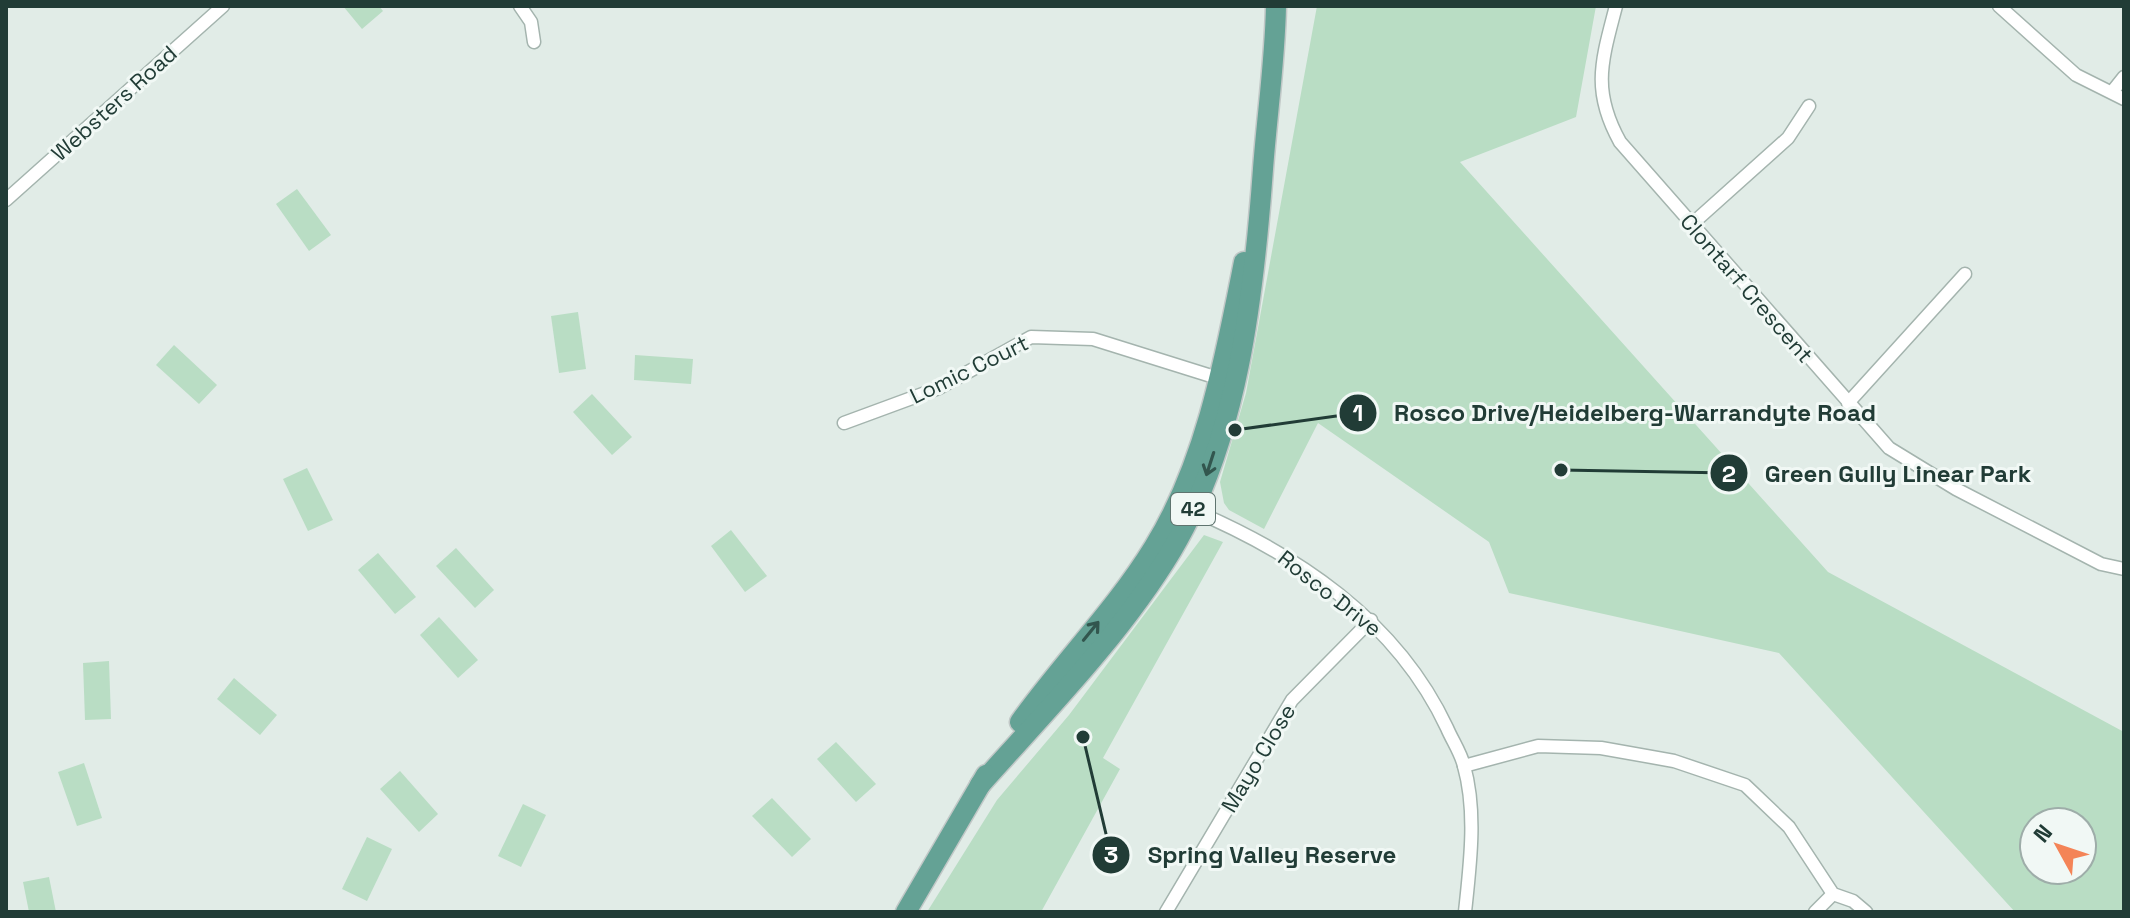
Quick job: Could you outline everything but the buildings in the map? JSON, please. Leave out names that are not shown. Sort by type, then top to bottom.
[{"type":"main road","name":"42","points":[[906,912],[980,785],[1137,600],[1173,548],[1226,381],[1260,236],[1276,6]]},
{"type":"main road","name":"42","points":[[1275,53],[1286,6]]},
{"type":"street","name":"Websters Road","points":[[6,200],[223,6]]},
{"type":"street","points":[[520,6],[531,22],[534,42]]},
{"type":"street","name":"Clontarf Crescent","points":[[1616,6],[1600,66],[1607,119],[1638,166],[1848,403],[1889,448],[1943,481],[2101,564],[2124,569]]},
{"type":"street","points":[[1999,6],[2076,75],[2124,99]]},
{"type":"street","points":[[2112,92],[2124,77]]},
{"type":"street","points":[[1692,224],[1788,138],[1809,106]]},
{"type":"street","points":[[1848,403],[1965,274]]},
{"type":"street","name":"Lomic Court","points":[[844,423],[939,388],[1031,337],[1093,339],[1226,381]]},
{"type":"street","name":"Rosco Drive","points":[[1184,507],[1252,536],[1291,558],[1371,620],[1408,662],[1429,693],[1464,766],[1471,815],[1465,912]]},
{"type":"street","name":"Mayo Close","points":[[1166,912],[1292,700],[1371,620]]},
{"type":"street","points":[[1464,766],[1538,746],[1601,748],[1674,761],[1745,785],[1789,827],[1833,894],[1853,901],[1866,912]]},
{"type":"street","points":[[1815,912],[1833,894]]},
{"type":"green space","points":[[343,6],[379,6],[383,11],[362,29]]},
{"type":"green space","points":[[1317,6],[1596,6],[1576,117],[1460,162],[1828,572],[2124,732],[2124,912],[2015,912],[1779,653],[1509,593],[1489,542],[1318,423],[1264,529],[1229,510],[1224,503],[1220,482],[1246,393]]},
{"type":"green space","points":[[297,189],[331,235],[309,251],[276,204]]},
{"type":"green space","points":[[578,312],[586,369],[559,373],[551,316]]},
{"type":"green space","points":[[174,345],[217,385],[199,404],[156,365]]},
{"type":"green space","points":[[635,355],[693,359],[691,384],[634,380]]},
{"type":"green space","points":[[592,394],[632,437],[612,455],[573,412]]},
{"type":"green space","points":[[307,468],[333,520],[308,531],[283,479]]},
{"type":"green space","points":[[731,530],[767,576],[745,592],[711,546]]},
{"type":"green space","points":[[1204,535],[1223,542],[1103,758],[1120,769],[1041,912],[927,912],[997,800],[1069,715]]},
{"type":"green space","points":[[456,548],[494,590],[475,608],[436,566]]},
{"type":"green space","points":[[378,553],[416,597],[395,614],[358,570]]},
{"type":"green space","points":[[439,617],[478,660],[458,678],[420,635]]},
{"type":"green space","points":[[109,661],[111,719],[85,720],[83,663]]},
{"type":"green space","points":[[234,678],[277,715],[260,735],[217,699]]},
{"type":"green space","points":[[836,742],[876,784],[856,802],[817,759]]},
{"type":"green space","points":[[84,763],[102,818],[77,826],[58,772]]},
{"type":"green space","points":[[400,771],[438,814],[419,832],[380,789]]},
{"type":"green space","points":[[772,798],[811,839],[792,857],[752,816]]},
{"type":"green space","points":[[523,804],[546,815],[521,867],[498,856]]},
{"type":"green space","points":[[367,837],[392,849],[367,901],[342,889]]},
{"type":"green space","points":[[49,877],[56,912],[29,912],[23,882]]},
{"type":"place","name":"Rosco Drive/Heidelberg-Warrandyte Road","points":[[1235,430]]},
{"type":"place","name":"Green Gully Linear Park","points":[[1561,470]]},
{"type":"place","name":"Spring Valley Reserve","points":[[1083,737]]}]
